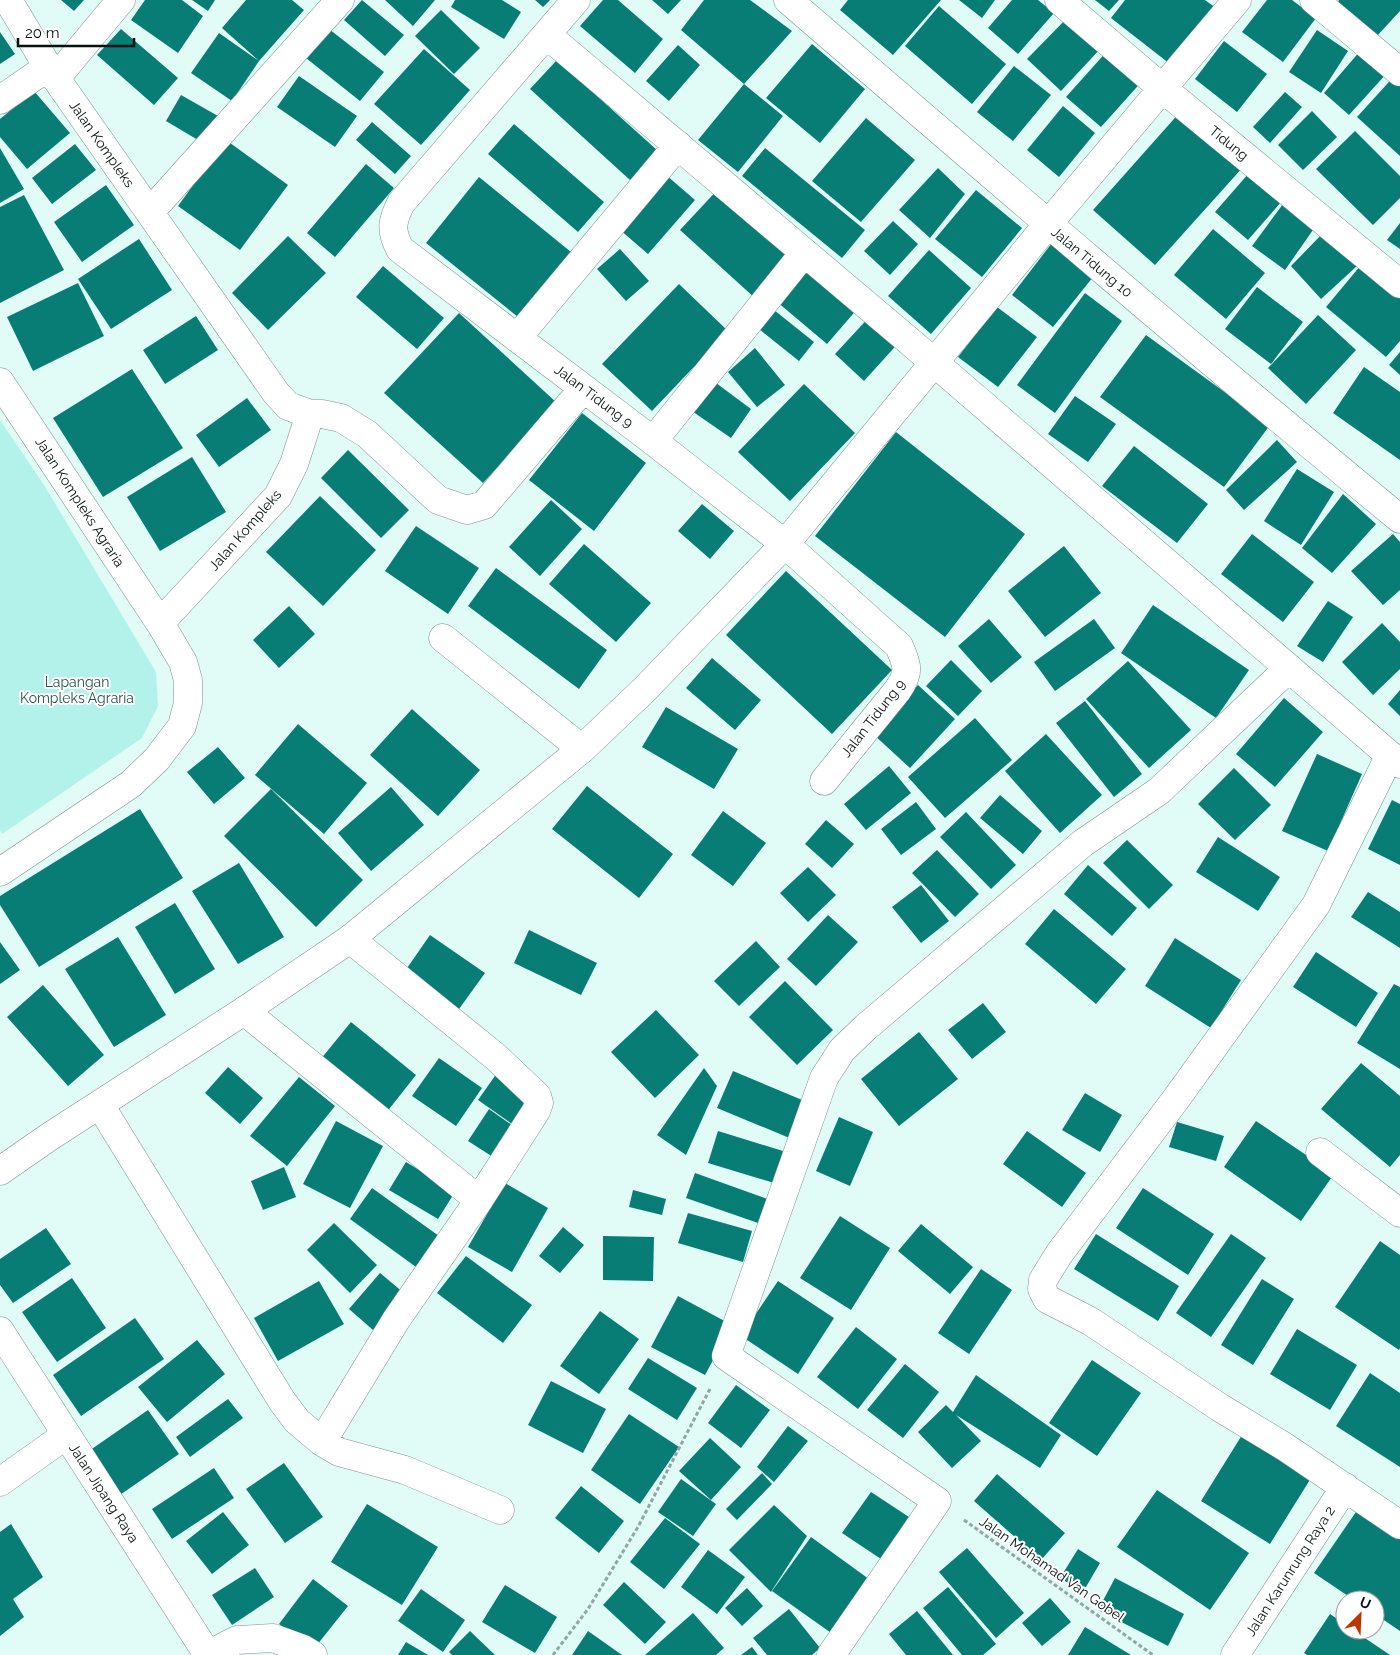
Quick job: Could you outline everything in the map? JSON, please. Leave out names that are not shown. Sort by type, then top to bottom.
[{"type":"street","name":"Jalan Kompleks","points":[[8,0],[52,72],[276,393],[288,406],[310,414],[294,464],[278,496],[160,623]]},
{"type":"street","points":[[0,100],[52,72],[120,0]]},
{"type":"street","points":[[150,212],[340,0]]},
{"type":"street","name":"Jalan Tidung 9","points":[[576,0],[401,203],[393,220],[394,238],[400,249],[785,544],[899,646],[906,662],[906,678],[898,691],[824,781]]},
{"type":"street","name":"Jalan Tidung 10","points":[[788,0],[1048,224],[1400,519]]},
{"type":"street","name":"Tidung","points":[[1059,0],[1162,88],[1400,284]]},
{"type":"street","points":[[0,1171],[350,939],[582,749],[644,690],[785,544],[1048,224],[1237,0]]},
{"type":"street","points":[[1314,0],[1400,72]]},
{"type":"street","points":[[546,35],[935,363],[1395,759],[1316,905],[1176,1099],[1059,1254],[1043,1280],[1042,1289],[1047,1299],[1090,1321],[1219,1407],[1285,1447],[1400,1525]]},
{"type":"street","points":[[517,338],[678,146]]},
{"type":"street","points":[[653,441],[804,253]]},
{"type":"street","name":"Jalan Kompleks Agraria","points":[[0,382],[160,623]]},
{"type":"street","points":[[310,414],[322,414],[341,418],[367,434],[438,500],[467,510],[484,505],[583,389]]},
{"type":"street","points":[[0,872],[131,784],[157,759],[182,726],[188,703],[188,680],[182,662],[160,623]]},
{"type":"street","points":[[443,638],[582,749]]},
{"type":"street","points":[[831,1655],[937,1501],[726,1356],[824,1078],[842,1050],[866,1027],[1083,843],[1159,791],[1289,668]]},
{"type":"street","points":[[322,1442],[396,1320],[479,1200],[536,1111],[539,1103],[538,1096],[496,1057],[350,939]]},
{"type":"street","points":[[244,1011],[479,1200]]},
{"type":"street","points":[[100,1105],[282,1400],[297,1421],[322,1442],[339,1452],[405,1470],[500,1510]]},
{"type":"street","points":[[1320,1152],[1400,1213]]},
{"type":"street","name":"Jalan Jipang Raya","points":[[0,1331],[208,1655]]},
{"type":"street","points":[[0,1482],[66,1435]]},
{"type":"street","name":"Jalan Karunrung Raya 2","points":[[1235,1655],[1345,1487]]},
{"type":"street","points":[[208,1655],[238,1640],[273,1638],[303,1649],[313,1655]]},
{"type":"path","points":[[553,1655],[588,1609],[638,1527],[726,1356]]},
{"type":"path","name":"Jalan Mohamad Van Gobel","points":[[937,1501],[1153,1655]]},
{"type":"green space","name":"Lapangan Kompleks Agraria","points":[[0,420],[44,485],[156,672],[158,706],[142,738],[2,834],[0,830]]},
{"type":"building","points":[[61,0],[84,0],[74,11]]},
{"type":"building","points":[[145,0],[182,0],[203,16],[178,53],[131,20]]},
{"type":"building","points":[[192,0],[215,0],[208,11]]},
{"type":"building","points":[[246,0],[292,0],[304,10],[259,61],[222,28]]},
{"type":"building","points":[[362,0],[404,35],[385,56],[344,20]]},
{"type":"building","points":[[385,0],[435,0],[413,26]]},
{"type":"building","points":[[455,0],[502,0],[521,12],[504,39],[451,7]]},
{"type":"building","points":[[535,0],[550,0],[543,7]]},
{"type":"building","points":[[603,0],[618,0],[663,39],[635,73],[580,26]]},
{"type":"building","points":[[652,0],[681,0],[668,14]]},
{"type":"building","points":[[704,0],[750,0],[792,31],[744,84],[681,30]]},
{"type":"building","points":[[848,0],[941,0],[893,55],[840,10]]},
{"type":"building","points":[[959,0],[995,0],[982,18]]},
{"type":"building","points":[[1012,0],[1038,0],[1054,13],[1018,54],[988,28]]},
{"type":"building","points":[[1095,0],[1119,0],[1109,11]]},
{"type":"building","points":[[1125,0],[1205,0],[1216,8],[1170,64],[1111,18]]},
{"type":"building","points":[[1267,0],[1292,0],[1316,18],[1283,62],[1242,32]]},
{"type":"building","points":[[1339,0],[1400,0],[1400,11],[1377,36],[1338,2]]},
{"type":"building","points":[[939,6],[1006,64],[972,104],[905,46]]},
{"type":"building","points":[[441,10],[480,48],[454,74],[415,36]]},
{"type":"building","points":[[1068,17],[1101,48],[1061,91],[1027,59]]},
{"type":"building","points":[[121,29],[178,78],[154,105],[97,55]]},
{"type":"building","points":[[329,29],[384,72],[360,101],[306,58]]},
{"type":"building","points":[[1317,30],[1348,51],[1321,93],[1289,72]]},
{"type":"building","points":[[0,32],[15,54],[0,64]]},
{"type":"building","points":[[219,33],[259,61],[232,101],[191,73]]},
{"type":"building","points":[[1224,41],[1267,74],[1237,112],[1195,79]]},
{"type":"building","points":[[812,44],[865,89],[820,143],[766,98]]},
{"type":"building","points":[[678,45],[700,65],[669,101],[646,81]]},
{"type":"building","points":[[424,49],[470,90],[421,145],[374,104]]},
{"type":"building","points":[[1109,49],[1144,79],[1101,127],[1066,97]]},
{"type":"building","points":[[1361,50],[1387,73],[1349,115],[1324,93]]},
{"type":"building","points":[[557,60],[658,151],[630,180],[530,89]]},
{"type":"building","points":[[1014,66],[1051,95],[1013,141],[977,112]]},
{"type":"building","points":[[1398,72],[1400,74],[1400,156],[1357,117]]},
{"type":"building","points":[[299,76],[357,116],[335,147],[277,107]]},
{"type":"building","points":[[744,84],[783,116],[738,172],[698,140]]},
{"type":"building","points":[[34,91],[70,133],[27,169],[0,137],[0,119]]},
{"type":"building","points":[[1285,92],[1302,107],[1270,143],[1253,127]]},
{"type":"building","points":[[181,95],[218,116],[203,143],[166,121]]},
{"type":"building","points":[[1063,106],[1095,133],[1059,177],[1027,150]]},
{"type":"building","points":[[1181,111],[1244,166],[1155,265],[1093,210]]},
{"type":"building","points":[[1312,111],[1337,137],[1303,170],[1278,145]]},
{"type":"building","points":[[866,118],[915,160],[861,222],[812,181]]},
{"type":"building","points":[[372,122],[411,156],[395,174],[356,140]]},
{"type":"building","points":[[514,124],[604,202],[578,232],[488,154]]},
{"type":"building","points":[[1355,131],[1400,176],[1400,198],[1373,225],[1316,169]]},
{"type":"building","points":[[226,140],[288,185],[240,250],[178,206]]},
{"type":"building","points":[[75,144],[96,170],[52,204],[32,178]]},
{"type":"building","points":[[0,148],[24,189],[0,203]]},
{"type":"building","points":[[765,148],[865,230],[842,258],[742,176]]},
{"type":"building","points":[[366,164],[394,188],[335,257],[307,233]]},
{"type":"building","points":[[938,168],[965,194],[930,238],[899,210]]},
{"type":"building","points":[[1249,173],[1282,201],[1248,240],[1215,212]]},
{"type":"building","points":[[666,175],[695,200],[648,254],[619,229]]},
{"type":"building","points":[[479,177],[571,252],[518,317],[426,243]]},
{"type":"building","points":[[106,185],[134,225],[82,262],[54,222]]},
{"type":"building","points":[[721,186],[797,255],[756,299],[680,230]]},
{"type":"building","points":[[976,190],[1022,228],[982,277],[935,239]]},
{"type":"building","points":[[24,195],[64,270],[0,303],[0,207]]},
{"type":"building","points":[[1283,204],[1315,227],[1285,270],[1252,246]]},
{"type":"building","points":[[893,221],[918,244],[890,275],[864,251]]},
{"type":"building","points":[[1400,223],[1400,249],[1387,240]]},
{"type":"building","points":[[1213,229],[1265,273],[1226,319],[1174,275]]},
{"type":"building","points":[[1325,231],[1357,266],[1321,299],[1291,266]]},
{"type":"building","points":[[288,236],[326,273],[268,330],[232,293]]},
{"type":"building","points":[[139,239],[172,290],[111,329],[78,279]]},
{"type":"building","points":[[1055,239],[1097,272],[1053,327],[1012,295]]},
{"type":"building","points":[[620,249],[649,281],[626,301],[597,269]]},
{"type":"building","points":[[929,250],[971,288],[931,334],[888,296]]},
{"type":"building","points":[[808,264],[859,307],[827,344],[776,301]]},
{"type":"building","points":[[1361,265],[1400,298],[1400,341],[1386,357],[1326,307]]},
{"type":"building","points":[[383,266],[444,318],[417,349],[356,297]]},
{"type":"building","points":[[78,283],[104,336],[33,371],[7,317]]},
{"type":"building","points":[[679,284],[728,331],[652,411],[602,364]]},
{"type":"building","points":[[1257,287],[1303,322],[1271,364],[1225,329]]},
{"type":"building","points":[[1085,293],[1122,321],[1055,413],[1017,385]]},
{"type":"building","points":[[769,306],[814,342],[799,361],[754,325]]},
{"type":"building","points":[[997,307],[1037,337],[998,387],[958,357]]},
{"type":"building","points":[[459,313],[557,403],[483,483],[384,393]]},
{"type":"building","points":[[873,313],[902,339],[864,381],[835,354]]},
{"type":"building","points":[[1318,315],[1356,350],[1306,404],[1268,368]]},
{"type":"building","points":[[196,316],[218,350],[165,384],[143,350]]},
{"type":"building","points":[[1146,335],[1270,425],[1224,487],[1100,397]]},
{"type":"building","points":[[755,348],[785,385],[757,407],[728,372]]},
{"type":"building","points":[[1400,352],[1400,375],[1389,365]]},
{"type":"building","points":[[1364,367],[1400,392],[1400,460],[1333,413]]},
{"type":"building","points":[[132,369],[183,448],[103,497],[53,418]]},
{"type":"building","points":[[708,377],[751,409],[731,438],[686,407]]},
{"type":"building","points":[[804,384],[855,433],[790,501],[738,452]]},
{"type":"building","points":[[1075,396],[1116,424],[1088,462],[1048,434]]},
{"type":"building","points":[[247,398],[271,430],[219,467],[196,435]]},
{"type":"building","points":[[582,413],[646,463],[594,531],[529,480]]},
{"type":"building","points":[[896,432],[1025,534],[945,637],[815,536]]},
{"type":"building","points":[[1277,440],[1297,462],[1244,510],[1226,490]]},
{"type":"building","points":[[1134,446],[1208,504],[1177,543],[1102,486]]},
{"type":"building","points":[[348,450],[409,510],[381,538],[321,478]]},
{"type":"building","points":[[192,457],[226,512],[160,551],[127,497]]},
{"type":"building","points":[[1297,469],[1334,492],[1301,545],[1264,521]]},
{"type":"building","points":[[1343,494],[1376,524],[1332,573],[1302,548]]},
{"type":"building","points":[[320,496],[376,550],[323,606],[266,552]]},
{"type":"building","points":[[551,500],[582,529],[540,576],[509,547]]},
{"type":"building","points":[[702,504],[734,531],[710,559],[678,531]]},
{"type":"building","points":[[416,526],[479,568],[448,614],[385,571]]},
{"type":"building","points":[[1252,534],[1314,582],[1283,622],[1221,574]]},
{"type":"building","points":[[1393,534],[1400,542],[1400,590],[1383,605],[1351,571]]},
{"type":"building","points":[[584,544],[651,603],[616,642],[549,584]]},
{"type":"building","points":[[1064,546],[1101,593],[1045,637],[1008,591]]},
{"type":"building","points":[[496,568],[607,650],[579,689],[468,606]]},
{"type":"building","points":[[786,571],[892,670],[832,734],[726,635]]},
{"type":"building","points":[[1328,601],[1353,617],[1323,662],[1297,646]]},
{"type":"building","points":[[1153,605],[1249,670],[1216,718],[1121,653]]},
{"type":"building","points":[[289,606],[315,634],[279,668],[253,640]]},
{"type":"building","points":[[989,619],[1022,657],[991,683],[958,646]]},
{"type":"building","points":[[1094,619],[1115,648],[1055,691],[1034,662]]},
{"type":"building","points":[[1382,623],[1400,642],[1400,669],[1373,695],[1342,662]]},
{"type":"building","points":[[712,658],[761,700],[735,730],[686,688]]},
{"type":"building","points":[[951,660],[982,691],[958,716],[926,686]]},
{"type":"building","points":[[1128,661],[1191,730],[1149,768],[1086,699]]},
{"type":"building","points":[[918,685],[955,719],[910,768],[873,734]]},
{"type":"building","points":[[1400,690],[1400,716],[1388,704]]},
{"type":"building","points":[[1284,698],[1323,732],[1275,787],[1236,754]]},
{"type":"building","points":[[1085,701],[1142,774],[1114,797],[1056,723]]},
{"type":"building","points":[[666,707],[738,749],[714,789],[642,747]]},
{"type":"building","points":[[412,709],[480,770],[438,816],[370,755]]},
{"type":"building","points":[[975,718],[1012,760],[945,818],[908,777]]},
{"type":"building","points":[[298,724],[367,783],[324,834],[255,775]]},
{"type":"building","points":[[1046,734],[1102,795],[1060,833],[1005,771]]},
{"type":"building","points":[[218,747],[245,778],[214,804],[187,772]]},
{"type":"building","points":[[1317,754],[1362,774],[1328,851],[1282,831]]},
{"type":"building","points":[[889,766],[911,793],[866,830],[844,804]]},
{"type":"building","points":[[1234,768],[1271,805],[1235,840],[1198,804]]},
{"type":"building","points":[[587,786],[673,854],[639,898],[552,829]]},
{"type":"building","points":[[391,787],[424,825],[371,871],[338,833]]},
{"type":"building","points":[[271,789],[363,880],[316,927],[224,836]]},
{"type":"building","points":[[1000,795],[1042,831],[1023,854],[980,818]]},
{"type":"building","points":[[1392,800],[1400,804],[1400,865],[1368,849]]},
{"type":"building","points":[[916,802],[936,829],[901,855],[881,829]]},
{"type":"building","points":[[140,809],[183,878],[39,967],[0,905],[0,896]]},
{"type":"building","points":[[723,811],[766,843],[733,886],[691,855]]},
{"type":"building","points":[[966,812],[1016,865],[991,889],[940,837]]},
{"type":"building","points":[[826,820],[854,844],[832,868],[805,844]]},
{"type":"building","points":[[1218,837],[1280,877],[1258,911],[1196,872]]},
{"type":"building","points":[[1127,840],[1173,885],[1149,909],[1103,863]]},
{"type":"building","points":[[937,850],[979,894],[955,917],[912,873]]},
{"type":"building","points":[[239,863],[284,937],[238,964],[192,891]]},
{"type":"building","points":[[1088,865],[1137,908],[1112,936],[1064,894]]},
{"type":"building","points":[[808,867],[836,895],[808,922],[780,893]]},
{"type":"building","points":[[921,885],[949,921],[921,943],[892,907]]},
{"type":"building","points":[[1368,892],[1400,912],[1400,948],[1351,917]]},
{"type":"building","points":[[175,903],[215,969],[175,994],[135,927]]},
{"type":"building","points":[[1054,909],[1126,969],[1096,1004],[1025,944]]},
{"type":"building","points":[[828,915],[858,942],[816,986],[787,959]]},
{"type":"building","points":[[529,930],[597,963],[581,995],[514,963]]},
{"type":"building","points":[[430,935],[485,973],[459,1009],[405,971]]},
{"type":"building","points":[[118,937],[166,1015],[114,1047],[65,969]]},
{"type":"building","points":[[1175,938],[1241,980],[1211,1028],[1145,986]]},
{"type":"building","points":[[756,941],[780,967],[739,1006],[714,981]]},
{"type":"building","points":[[0,942],[20,970],[0,984]]},
{"type":"building","points":[[1316,952],[1378,993],[1356,1027],[1293,987]]},
{"type":"building","points":[[785,981],[833,1030],[797,1065],[749,1017]]},
{"type":"building","points":[[1394,984],[1400,987],[1400,1069],[1357,1043]]},
{"type":"building","points":[[43,985],[104,1055],[68,1086],[7,1017]]},
{"type":"building","points":[[983,1003],[1006,1032],[972,1059],[948,1030]]},
{"type":"building","points":[[656,1010],[699,1055],[655,1098],[611,1052]]},
{"type":"building","points":[[351,1022],[416,1075],[386,1113],[320,1060]]},
{"type":"building","points":[[919,1032],[958,1079],[899,1126],[861,1079]]},
{"type":"building","points":[[439,1058],[482,1088],[456,1126],[412,1096]]},
{"type":"building","points":[[1361,1063],[1400,1096],[1400,1155],[1390,1167],[1321,1109]]},
{"type":"building","points":[[228,1067],[263,1098],[240,1124],[205,1093]]},
{"type":"building","points":[[704,1068],[717,1086],[686,1155],[657,1135]]},
{"type":"building","points":[[733,1071],[807,1102],[792,1139],[717,1108]]},
{"type":"building","points":[[497,1073],[531,1097],[512,1124],[478,1100]]},
{"type":"building","points":[[299,1077],[335,1106],[287,1166],[250,1136]]},
{"type":"building","points":[[1085,1093],[1122,1115],[1100,1152],[1062,1130]]},
{"type":"building","points":[[489,1109],[516,1128],[496,1159],[468,1141]]},
{"type":"building","points":[[839,1117],[873,1132],[850,1186],[816,1171]]},
{"type":"building","points":[[336,1121],[383,1146],[350,1208],[303,1184]]},
{"type":"building","points":[[1256,1121],[1334,1174],[1301,1221],[1224,1167]]},
{"type":"building","points":[[1177,1122],[1224,1136],[1216,1161],[1169,1147]]},
{"type":"building","points":[[718,1131],[783,1151],[774,1183],[708,1163]]},
{"type":"building","points":[[1027,1131],[1086,1173],[1062,1207],[1003,1164]]},
{"type":"building","points":[[406,1162],[455,1192],[438,1219],[389,1190]]},
{"type":"building","points":[[284,1167],[296,1197],[263,1210],[251,1181]]},
{"type":"building","points":[[695,1173],[770,1200],[761,1224],[686,1198]]},
{"type":"building","points":[[505,1183],[548,1208],[512,1272],[468,1247]]},
{"type":"building","points":[[372,1188],[439,1236],[416,1267],[350,1219]]},
{"type":"building","points":[[1143,1188],[1214,1234],[1188,1275],[1116,1228]]},
{"type":"building","points":[[633,1190],[666,1199],[662,1215],[629,1207]]},
{"type":"building","points":[[688,1213],[752,1231],[743,1262],[678,1243]]},
{"type":"building","points":[[840,1216],[890,1248],[851,1310],[800,1278]]},
{"type":"building","points":[[334,1223],[377,1265],[350,1293],[307,1250]]},
{"type":"building","points":[[921,1224],[973,1267],[950,1294],[898,1251]]},
{"type":"building","points":[[563,1227],[584,1245],[560,1273],[539,1256]]},
{"type":"building","points":[[46,1228],[71,1264],[13,1303],[0,1285],[0,1259]]},
{"type":"building","points":[[1096,1234],[1179,1286],[1158,1321],[1074,1269]]},
{"type":"building","points":[[1231,1234],[1266,1258],[1211,1337],[1176,1313]]},
{"type":"building","points":[[603,1236],[654,1237],[653,1281],[603,1280]]},
{"type":"building","points":[[1380,1241],[1400,1255],[1399,1350],[1335,1307]]},
{"type":"building","points":[[466,1256],[532,1305],[503,1343],[437,1293]]},
{"type":"building","points":[[981,1269],[1012,1290],[969,1354],[938,1333]]},
{"type":"building","points":[[380,1273],[404,1293],[373,1330],[349,1309]]},
{"type":"building","points":[[72,1278],[106,1328],[57,1362],[22,1312]]},
{"type":"building","points":[[1262,1279],[1294,1299],[1253,1365],[1221,1345]]},
{"type":"building","points":[[319,1281],[344,1324],[278,1361],[254,1318]]},
{"type":"building","points":[[778,1281],[834,1318],[798,1374],[741,1336]]},
{"type":"building","points":[[678,1296],[732,1325],[705,1375],[651,1347]]},
{"type":"building","points":[[600,1311],[639,1339],[599,1394],[560,1366]]},
{"type":"building","points":[[135,1318],[164,1359],[81,1416],[53,1375]]},
{"type":"building","points":[[856,1327],[897,1359],[858,1409],[817,1377]]},
{"type":"building","points":[[1297,1329],[1357,1365],[1330,1410],[1270,1374]]},
{"type":"building","points":[[197,1340],[225,1374],[167,1422],[138,1387]]},
{"type":"building","points":[[648,1358],[697,1388],[677,1420],[628,1389]]},
{"type":"building","points":[[1092,1360],[1141,1393],[1097,1456],[1049,1423]]},
{"type":"building","points":[[905,1364],[939,1392],[903,1438],[867,1410]]},
{"type":"building","points":[[1370,1373],[1400,1393],[1400,1467],[1336,1426]]},
{"type":"building","points":[[976,1375],[1061,1435],[1040,1468],[956,1415],[981,1441],[952,1468],[918,1432],[946,1405],[953,1412]]},
{"type":"building","points":[[551,1381],[606,1409],[583,1453],[528,1425]]},
{"type":"building","points":[[736,1385],[770,1410],[741,1448],[708,1423]]},
{"type":"building","points":[[228,1399],[243,1418],[190,1457],[176,1437]]},
{"type":"building","points":[[148,1410],[179,1454],[117,1497],[86,1453]]},
{"type":"building","points":[[629,1414],[679,1447],[640,1504],[591,1470]]},
{"type":"building","points":[[788,1426],[808,1441],[774,1482],[757,1467]]},
{"type":"building","points":[[1247,1427],[1316,1470],[1270,1544],[1201,1501]]},
{"type":"building","points":[[710,1438],[741,1467],[711,1500],[679,1471]]},
{"type":"building","points":[[284,1463],[323,1517],[285,1543],[246,1489]]},
{"type":"building","points":[[214,1468],[234,1498],[172,1539],[152,1509]]},
{"type":"building","points":[[762,1473],[772,1484],[737,1520],[726,1509]]},
{"type":"building","points":[[997,1474],[1065,1533],[1041,1560],[974,1501]]},
{"type":"building","points":[[681,1479],[716,1504],[693,1536],[658,1512]]},
{"type":"building","points":[[581,1486],[624,1521],[599,1553],[555,1518]]},
{"type":"building","points":[[1157,1490],[1249,1553],[1210,1610],[1117,1547]]},
{"type":"building","points":[[871,1492],[912,1519],[884,1561],[842,1533]]},
{"type":"building","points":[[367,1504],[438,1547],[402,1605],[331,1562]]},
{"type":"building","points":[[774,1505],[807,1536],[771,1592],[729,1550]]},
{"type":"building","points":[[1358,1509],[1400,1537],[1400,1631],[1385,1621],[1385,1590],[1339,1590],[1314,1573]]},
{"type":"building","points":[[223,1512],[249,1545],[212,1574],[186,1541]]},
{"type":"building","points":[[665,1518],[700,1544],[664,1589],[630,1562]]},
{"type":"building","points":[[11,1524],[43,1577],[13,1599],[24,1617],[0,1636],[0,1532]]},
{"type":"building","points":[[811,1537],[873,1582],[834,1635],[772,1591]]},
{"type":"building","points":[[967,1548],[1024,1613],[996,1638],[939,1572]]},
{"type":"building","points":[[1078,1549],[1100,1563],[1083,1592],[1060,1578]]},
{"type":"building","points":[[708,1550],[745,1577],[717,1614],[681,1587]]},
{"type":"building","points":[[255,1568],[274,1597],[232,1625],[212,1595]]},
{"type":"building","points":[[1115,1578],[1184,1614],[1168,1646],[1098,1610]]},
{"type":"building","points":[[313,1579],[348,1606],[313,1650],[279,1624]]},
{"type":"building","points":[[624,1582],[666,1622],[645,1644],[603,1605]]},
{"type":"building","points":[[505,1585],[557,1617],[535,1653],[482,1622]]},
{"type":"building","points":[[948,1587],[996,1644],[983,1655],[962,1655],[923,1608]]},
{"type":"building","points":[[747,1588],[763,1606],[742,1626],[725,1608]]},
{"type":"building","points":[[421,1589],[465,1620],[443,1652],[398,1621]]},
{"type":"building","points":[[1050,1598],[1071,1622],[1042,1646],[1022,1623]]},
{"type":"building","points":[[789,1609],[820,1648],[812,1655],[767,1655],[753,1638]]},
{"type":"building","points":[[917,1611],[953,1655],[906,1655],[889,1634]]},
{"type":"building","points":[[693,1613],[724,1648],[716,1655],[645,1655]]},
{"type":"building","points":[[1330,1614],[1335,1617],[1335,1640],[1368,1640],[1390,1655],[1307,1655],[1304,1653]]},
{"type":"building","points":[[1085,1627],[1131,1655],[1068,1655]]},
{"type":"building","points":[[470,1631],[495,1655],[452,1655],[449,1652]]},
{"type":"building","points":[[588,1631],[622,1655],[572,1655]]},
{"type":"building","points":[[406,1642],[428,1655],[398,1655]]},
{"type":"building","points":[[752,1647],[758,1655],[741,1655]]}]
